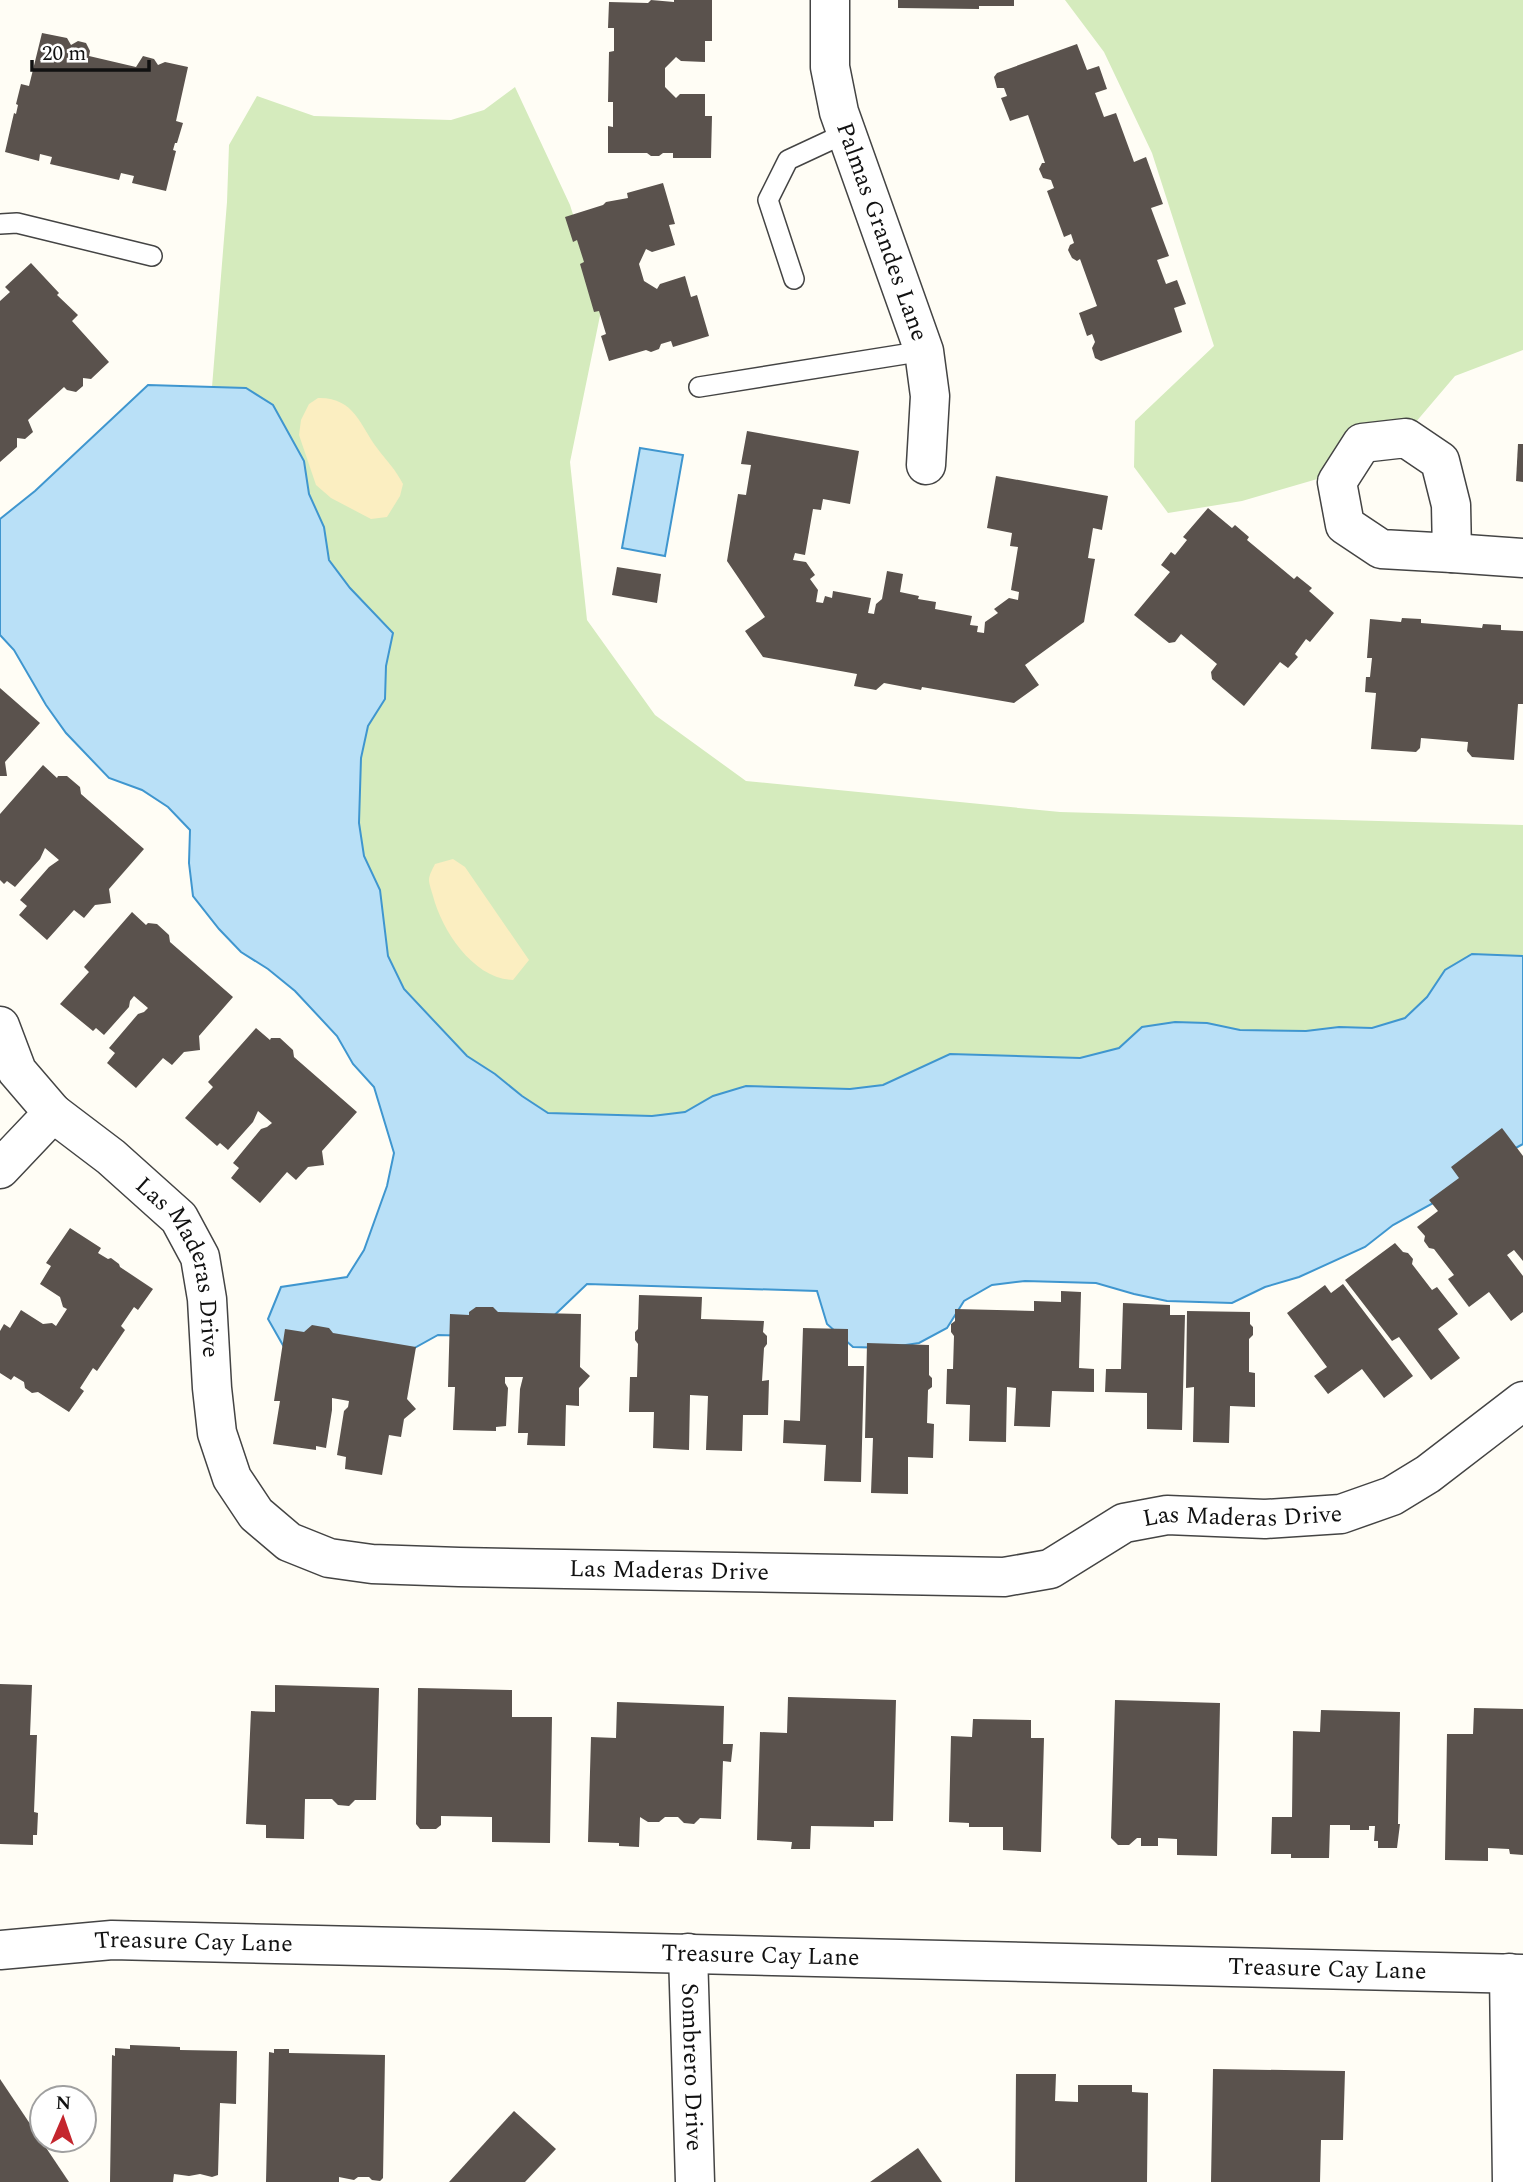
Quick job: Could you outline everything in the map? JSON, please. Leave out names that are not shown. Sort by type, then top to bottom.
[{"type":"street","name":"Palmas Grandes Lane","points":[[830,0],[830,67],[839,112],[924,351],[929,396],[926,465]]},
{"type":"street","points":[[1452,553],[1523,558]]},
{"type":"street","name":"Las Maderas Drive","points":[[0,1026],[18,1071],[52,1113],[111,1157],[179,1218],[200,1257],[217,1433],[232,1478],[256,1514],[289,1542],[329,1558],[373,1564],[459,1567],[1004,1577],[1050,1569],[1124,1523],[1167,1515],[1265,1519],[1341,1514],[1392,1496],[1427,1474],[1523,1401]]},
{"type":"street","points":[[0,1169],[52,1113]]},
{"type":"street","name":"Treasure Cay Lane","points":[[0,1950],[112,1940],[1516,1973]]},
{"type":"street","name":"Sombrero Drive","points":[[688,1953],[695,2182]]},
{"type":"street","points":[[1512,2182],[1516,1973]]},
{"type":"lane","points":[[794,279],[768,200],[789,159],[846,133]]},
{"type":"lane","points":[[0,224],[17,223],[152,256]]},
{"type":"lane","points":[[699,387],[924,351]]},
{"type":"green space","points":[[1065,0],[1523,0],[1523,350],[1455,376],[1398,443],[1338,473],[1242,501],[1168,513],[1134,467],[1135,421],[1214,346],[1152,153],[1104,52]]},
{"type":"green space","points":[[515,87],[570,205],[602,306],[570,462],[587,620],[655,715],[746,781],[1060,812],[1523,825],[1523,956],[1472,954],[1445,970],[1427,997],[1405,1018],[1372,1028],[1240,1030],[1207,1023],[1142,1027],[1119,1048],[1080,1058],[950,1054],[883,1085],[850,1089],[746,1086],[713,1096],[685,1112],[652,1116],[548,1114],[467,1056],[404,989],[388,956],[380,890],[364,856],[359,823],[361,758],[368,726],[385,699],[386,666],[393,633],[350,588],[328,560],[324,527],[309,494],[304,461],[212,387],[229,145],[257,96],[314,116],[451,120],[484,110]]},
{"type":"sand","points":[[318,398],[340,402],[355,414],[403,484],[400,496],[387,517],[371,519],[331,498],[316,485],[299,435],[301,420],[309,404]]},
{"type":"sand","points":[[453,859],[465,867],[529,960],[513,980],[499,978],[473,962],[452,938],[437,910],[429,878],[435,864]]},
{"type":"water","points":[[148,385],[246,388],[273,405],[304,461],[309,494],[324,527],[329,560],[350,588],[393,633],[386,666],[385,699],[368,726],[361,758],[359,823],[364,856],[380,890],[388,956],[404,989],[467,1056],[548,1113],[652,1116],[685,1112],[713,1096],[746,1086],[850,1089],[883,1085],[950,1054],[1080,1058],[1119,1048],[1142,1027],[1175,1022],[1207,1023],[1240,1030],[1372,1028],[1405,1018],[1427,997],[1445,970],[1472,954],[1523,956],[1523,1144],[1499,1157],[1477,1179],[1393,1225],[1365,1247],[1232,1303],[1167,1301],[1096,1283],[1025,1281],[992,1285],[964,1301],[947,1328],[919,1343],[886,1348],[853,1347],[827,1324],[817,1291],[587,1284],[542,1327],[509,1337],[438,1335],[382,1366],[284,1347],[268,1319],[281,1287],[347,1277],[364,1250],[387,1186],[394,1153],[374,1087],[353,1064],[337,1036],[295,991],[241,952],[193,896],[189,863],[190,830],[168,807],[142,790],[109,778],[66,733],[14,650],[0,635],[0,519],[35,491]]},
{"type":"water","points":[[640,448],[683,455],[665,556],[622,548]]},
{"type":"building","points":[[651,0],[712,0],[712,41],[705,41],[705,62],[681,61],[676,57],[665,68],[665,87],[676,98],[680,94],[705,94],[705,116],[712,116],[711,158],[673,158],[673,153],[651,156],[647,153],[608,153],[608,126],[613,127],[613,102],[608,102],[609,52],[614,51],[614,28],[608,28],[609,2],[648,3]]},
{"type":"building","points":[[898,0],[1014,0],[1014,6],[979,6],[979,9],[898,8]]},
{"type":"building","points":[[42,33],[67,38],[71,45],[78,41],[86,43],[89,56],[136,67],[143,56],[154,59],[158,65],[165,62],[188,67],[176,121],[183,123],[173,150],[176,151],[166,191],[132,183],[134,176],[121,173],[119,180],[50,164],[52,157],[40,154],[39,161],[5,152],[21,84],[29,86]]},
{"type":"building","points":[[1077,44],[1087,70],[1099,66],[1107,89],[1095,93],[1104,117],[1116,113],[1134,162],[1146,157],[1163,204],[1151,208],[1169,256],[1157,260],[1166,284],[1177,280],[1186,304],[1174,308],[1182,332],[1101,361],[1095,358],[1092,348],[1095,342],[1092,334],[1087,336],[1079,313],[1097,306],[1080,259],[1077,261],[1072,258],[1068,250],[1074,243],[1071,234],[1064,237],[1047,191],[1054,188],[1051,180],[1043,178],[1039,169],[1042,163],[1045,163],[1028,115],[1010,121],[1001,98],[1007,96],[1004,88],[997,88],[994,77],[997,73]]},
{"type":"building","points":[[663,183],[675,224],[669,225],[675,245],[652,252],[646,249],[639,264],[644,281],[657,289],[660,284],[685,276],[691,297],[697,295],[709,336],[673,347],[671,341],[661,344],[659,349],[651,352],[646,350],[609,361],[601,336],[606,334],[599,311],[594,312],[580,264],[584,262],[577,240],[573,242],[565,217],[606,202],[628,198],[627,193]]},
{"type":"building","points":[[31,263],[59,293],[57,295],[78,315],[72,321],[109,362],[91,379],[83,378],[83,386],[76,392],[64,387],[28,420],[33,432],[25,439],[17,438],[17,447],[0,462],[0,301],[10,292],[5,287]]},
{"type":"building","points":[[747,431],[859,451],[850,504],[823,499],[821,510],[813,509],[805,555],[795,553],[793,560],[806,562],[815,575],[810,579],[818,590],[816,602],[823,603],[825,596],[832,598],[833,591],[871,598],[868,613],[874,614],[876,604],[882,599],[887,571],[903,574],[900,592],[936,602],[935,609],[972,616],[970,625],[978,626],[977,632],[984,633],[985,622],[998,613],[994,609],[1009,598],[1018,600],[1019,592],[1011,590],[1018,547],[1010,546],[1012,533],[987,528],[996,476],[1108,496],[1102,530],[1093,528],[1088,558],[1095,559],[1084,622],[1025,665],[1039,685],[1014,703],[922,687],[921,690],[884,683],[876,690],[854,686],[857,674],[763,657],[745,631],[765,617],[727,561],[738,494],[746,495],[751,465],[741,464]]},
{"type":"building","points":[[1518,444],[1523,444],[1523,482],[1516,481]]},
{"type":"building","points":[[1208,508],[1232,528],[1235,525],[1249,537],[1247,540],[1294,579],[1297,576],[1312,588],[1309,591],[1334,613],[1310,642],[1306,639],[1295,654],[1298,657],[1288,668],[1280,662],[1244,706],[1212,679],[1211,672],[1217,664],[1181,634],[1175,642],[1169,643],[1134,615],[1170,572],[1161,565],[1171,552],[1175,555],[1187,540],[1183,537]]},
{"type":"building","points":[[617,567],[661,574],[657,603],[612,595]]},
{"type":"building","points":[[1402,618],[1421,619],[1421,623],[1482,628],[1483,624],[1501,625],[1501,630],[1523,631],[1523,704],[1518,704],[1514,760],[1472,757],[1467,751],[1468,742],[1421,738],[1420,748],[1416,752],[1371,749],[1376,693],[1365,692],[1372,658],[1367,658],[1370,619],[1401,622]]},
{"type":"building","points":[[0,688],[40,723],[5,762],[7,776],[0,776]]},
{"type":"building","points":[[43,765],[57,778],[67,776],[80,787],[81,794],[144,849],[109,889],[111,903],[95,905],[84,918],[74,910],[47,940],[19,915],[27,906],[20,900],[49,867],[59,860],[45,848],[40,859],[15,887],[0,880],[0,814]]},
{"type":"building","points":[[132,912],[146,925],[157,924],[169,935],[170,942],[233,997],[199,1036],[200,1050],[184,1052],[172,1065],[163,1058],[136,1088],[107,1063],[115,1053],[109,1048],[138,1014],[148,1008],[134,996],[129,1007],[104,1035],[96,1028],[93,1031],[60,1004],[89,972],[84,967]]},
{"type":"building","points":[[256,1028],[270,1040],[280,1038],[293,1050],[294,1057],[357,1112],[322,1151],[324,1165],[308,1167],[296,1180],[287,1172],[260,1203],[231,1178],[239,1168],[233,1163],[261,1129],[272,1123],[258,1111],[253,1122],[228,1150],[220,1143],[217,1146],[185,1118],[213,1087],[208,1082]]},
{"type":"building","points":[[1502,1128],[1523,1156],[1523,1261],[1514,1250],[1507,1255],[1523,1276],[1523,1312],[1511,1321],[1489,1292],[1469,1307],[1448,1279],[1454,1275],[1434,1249],[1429,1248],[1424,1241],[1425,1236],[1417,1227],[1438,1211],[1429,1200],[1459,1178],[1451,1167]]},
{"type":"building","points":[[70,1228],[101,1248],[98,1253],[111,1258],[153,1289],[138,1310],[134,1307],[121,1326],[125,1330],[97,1371],[93,1368],[80,1388],[84,1391],[69,1412],[38,1392],[32,1393],[25,1388],[24,1382],[14,1376],[11,1380],[0,1373],[0,1331],[4,1324],[10,1328],[21,1310],[43,1324],[52,1323],[56,1326],[67,1309],[63,1307],[60,1297],[40,1284],[51,1266],[46,1263]]},
{"type":"building","points":[[1395,1243],[1413,1259],[1412,1264],[1432,1290],[1437,1287],[1458,1314],[1438,1329],[1460,1358],[1431,1380],[1399,1337],[1392,1341],[1345,1280]]},
{"type":"building","points":[[1343,1284],[1413,1376],[1384,1398],[1362,1369],[1328,1394],[1314,1376],[1327,1367],[1287,1313],[1325,1285],[1331,1293]]},
{"type":"building","points":[[1061,1291],[1081,1292],[1079,1368],[1094,1369],[1094,1392],[1052,1391],[1050,1427],[1014,1426],[1016,1388],[1007,1387],[1006,1442],[969,1441],[970,1405],[946,1404],[947,1369],[953,1369],[954,1336],[951,1324],[955,1321],[955,1309],[1034,1311],[1034,1301],[1061,1302]]},
{"type":"building","points":[[639,1295],[702,1297],[701,1319],[764,1321],[763,1332],[767,1336],[767,1344],[764,1348],[762,1381],[769,1380],[768,1415],[743,1415],[742,1451],[706,1450],[708,1396],[690,1395],[689,1450],[653,1448],[654,1412],[629,1412],[630,1377],[637,1377],[638,1344],[635,1332],[638,1329]]},
{"type":"building","points":[[1123,1303],[1170,1305],[1170,1315],[1185,1315],[1182,1430],[1147,1429],[1147,1393],[1105,1392],[1106,1369],[1121,1369]]},
{"type":"building","points":[[476,1307],[493,1307],[498,1312],[581,1314],[580,1367],[590,1376],[579,1388],[579,1406],[566,1405],[565,1446],[527,1445],[528,1433],[518,1433],[523,1377],[505,1377],[508,1388],[506,1426],[496,1427],[496,1431],[453,1430],[455,1387],[448,1387],[450,1314],[469,1315]]},
{"type":"building","points":[[1187,1311],[1250,1312],[1253,1335],[1249,1339],[1249,1372],[1255,1373],[1255,1407],[1230,1406],[1229,1443],[1193,1442],[1194,1387],[1186,1388]]},
{"type":"building","points":[[312,1325],[329,1328],[333,1333],[416,1347],[407,1399],[416,1409],[404,1419],[401,1437],[389,1435],[382,1475],[345,1469],[346,1457],[337,1455],[344,1411],[349,1401],[332,1398],[326,1448],[316,1446],[316,1450],[273,1444],[280,1401],[274,1401],[285,1329],[304,1332]]},
{"type":"building","points":[[803,1328],[848,1329],[848,1366],[864,1366],[861,1482],[824,1481],[826,1445],[783,1443],[784,1420],[800,1421]]},
{"type":"building","points":[[867,1343],[929,1345],[929,1375],[932,1378],[932,1387],[928,1390],[927,1423],[934,1424],[933,1458],[908,1457],[908,1494],[871,1493],[873,1438],[865,1438]]},
{"type":"building","points":[[0,1684],[32,1685],[30,1735],[37,1735],[34,1812],[38,1813],[37,1835],[33,1835],[33,1845],[0,1844]]},
{"type":"building","points":[[275,1685],[379,1688],[376,1800],[355,1800],[349,1806],[338,1805],[332,1799],[305,1799],[304,1839],[266,1838],[266,1825],[246,1824],[251,1711],[275,1712]]},
{"type":"building","points":[[418,1688],[512,1690],[512,1717],[552,1717],[550,1843],[492,1842],[492,1817],[441,1816],[441,1825],[436,1829],[420,1829],[416,1824]]},
{"type":"building","points":[[788,1697],[896,1700],[893,1821],[874,1821],[874,1827],[811,1826],[810,1849],[791,1849],[792,1842],[757,1840],[760,1732],[787,1733]]},
{"type":"building","points":[[1115,1700],[1220,1703],[1217,1856],[1177,1855],[1177,1839],[1158,1838],[1158,1846],[1141,1846],[1141,1838],[1129,1845],[1118,1845],[1111,1838]]},
{"type":"building","points":[[617,1702],[724,1706],[723,1744],[733,1744],[731,1762],[723,1761],[721,1819],[700,1818],[694,1824],[684,1823],[678,1817],[665,1817],[659,1822],[648,1822],[640,1817],[639,1847],[588,1842],[591,1737],[616,1738]]},
{"type":"building","points":[[1474,1708],[1523,1709],[1523,1855],[1510,1854],[1509,1849],[1488,1848],[1488,1861],[1445,1860],[1447,1734],[1473,1734]]},
{"type":"building","points":[[1321,1710],[1400,1712],[1400,1824],[1397,1848],[1378,1848],[1378,1841],[1374,1841],[1375,1826],[1369,1826],[1369,1830],[1350,1830],[1350,1825],[1330,1825],[1329,1858],[1291,1858],[1291,1854],[1271,1854],[1272,1817],[1292,1817],[1293,1731],[1320,1732]]},
{"type":"building","points":[[973,1719],[1031,1720],[1031,1738],[1044,1738],[1041,1852],[1003,1850],[1003,1827],[969,1827],[969,1823],[949,1822],[951,1736],[972,1737]]},
{"type":"building","points":[[130,2045],[180,2047],[180,2050],[237,2051],[236,2104],[220,2103],[218,2175],[212,2177],[174,2174],[173,2182],[110,2182],[112,2055],[115,2056],[115,2048],[130,2049]]},
{"type":"building","points":[[274,2049],[289,2049],[289,2053],[385,2055],[383,2178],[380,2181],[369,2177],[358,2177],[354,2180],[339,2177],[339,2182],[266,2182],[269,2052],[274,2053]]},
{"type":"building","points":[[1213,2069],[1345,2071],[1343,2140],[1321,2140],[1320,2182],[1211,2182]]},
{"type":"building","points":[[1016,2074],[1056,2074],[1055,2101],[1078,2102],[1078,2085],[1132,2085],[1132,2092],[1148,2093],[1147,2182],[1015,2182]]},
{"type":"building","points":[[0,2079],[28,2121],[28,2154],[50,2154],[69,2182],[0,2182]]},
{"type":"building","points":[[514,2111],[556,2149],[525,2182],[449,2182]]},
{"type":"building","points":[[918,2148],[942,2182],[870,2182]]}]
